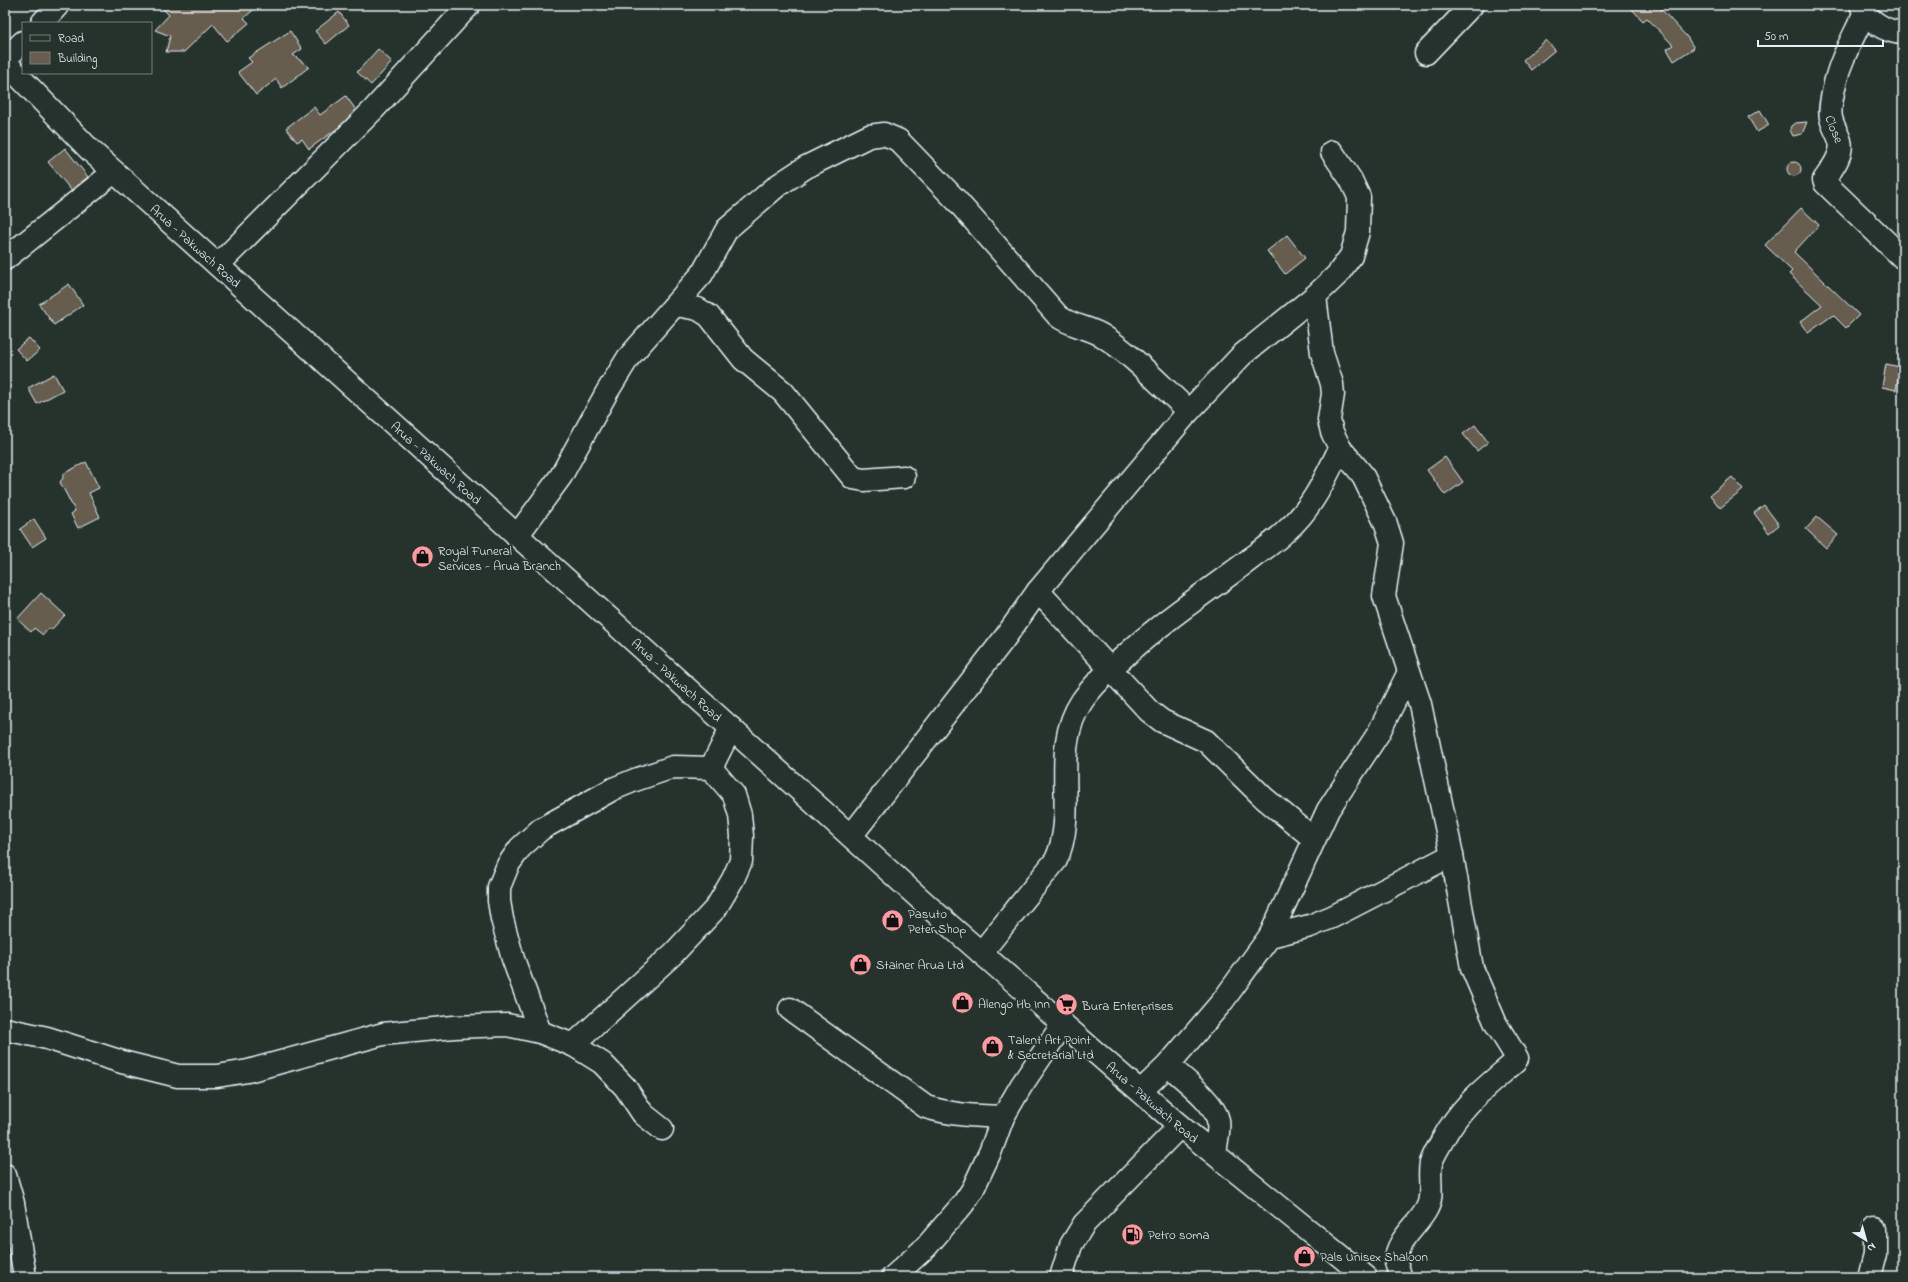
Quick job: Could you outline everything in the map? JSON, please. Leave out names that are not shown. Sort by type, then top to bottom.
[{"type":"street","points":[[43,22],[58,5]]},
{"type":"street","points":[[218,266],[374,109],[469,5]]},
{"type":"street","points":[[1426,53],[1472,5]]},
{"type":"street","points":[[1863,10],[1882,27],[1894,32],[1903,32]]},
{"type":"street","name":"Close","points":[[1863,10],[1839,68],[1834,87],[1830,113],[1841,142],[1841,148],[1832,168],[1824,180],[1825,184],[1903,258]]},
{"type":"street","points":[[5,60],[22,43]]},
{"type":"street","name":"Arua - Pakwach Road","points":[[5,60],[90,150],[850,836],[1180,1126],[1366,1277]]},
{"type":"street","points":[[517,536],[561,476],[607,392],[628,358],[702,274],[727,229],[771,190],[806,167],[835,151],[869,136],[884,134],[898,140],[946,190],[1058,316],[1064,320],[1089,328],[1103,336],[1189,411]]},
{"type":"street","points":[[850,836],[1004,638],[1038,591],[1189,411],[1242,356],[1315,296],[1337,275],[1351,256],[1358,232],[1359,197],[1351,180],[1332,152]]},
{"type":"street","points":[[5,259],[114,172]]},
{"type":"street","points":[[1315,296],[1322,353],[1332,384],[1333,394],[1329,420],[1332,432],[1340,448],[1362,474],[1391,539],[1392,547],[1384,596],[1420,704],[1452,855],[1472,968],[1496,1024],[1517,1058],[1515,1062],[1468,1103],[1444,1138],[1431,1163],[1430,1193],[1427,1209],[1404,1239],[1397,1252],[1396,1263],[1400,1277]]},
{"type":"street","points":[[676,305],[698,309],[709,316],[743,359],[783,392],[853,478],[864,480],[904,477]]},
{"type":"street","points":[[982,953],[1058,855],[1065,831],[1064,788],[1067,735],[1074,716],[1089,691],[1111,668],[1152,631],[1287,531],[1312,501],[1340,448]]},
{"type":"street","points":[[1038,591],[1111,668],[1138,700],[1155,716],[1206,741],[1264,798],[1314,839]]},
{"type":"street","points":[[1141,1092],[1168,1065],[1222,1002],[1270,936],[1286,905],[1314,839],[1340,790],[1378,734],[1409,672]]},
{"type":"street","points":[[711,768],[731,728]]},
{"type":"street","points":[[540,1032],[513,959],[501,913],[499,888],[508,865],[520,848],[541,829],[613,789],[673,768],[711,768],[734,795],[740,815],[742,836],[741,861],[733,879],[716,908],[672,954],[573,1045]]},
{"type":"street","points":[[1270,936],[1310,926],[1332,917],[1452,855]]},
{"type":"street","points":[[790,1009],[926,1107],[945,1113],[962,1116],[1003,1117]]},
{"type":"street","points":[[893,1277],[926,1247],[963,1204],[973,1189],[991,1150],[1003,1117],[1021,1086],[1064,1024]]},
{"type":"street","points":[[5,1029],[47,1038],[122,1062],[178,1076],[217,1076],[248,1071],[382,1034],[481,1025],[508,1025],[540,1032],[573,1045],[602,1063],[625,1087],[643,1114],[662,1129]]},
{"type":"street","points":[[1168,1065],[1204,1098],[1218,1118],[1215,1154]]},
{"type":"street","points":[[1062,1277],[1071,1245],[1084,1224],[1180,1126]]},
{"type":"street","points":[[5,1175],[13,1203],[10,1223],[25,1277]]},
{"type":"street","points":[[1869,1277],[1876,1254],[1875,1228]]},
{"type":"building","points":[[159,5],[259,5],[244,18],[249,23],[227,41],[213,24],[184,52],[166,52],[170,36],[155,30],[169,15]]},
{"type":"building","points":[[1628,5],[1668,5],[1661,9],[1687,37],[1694,48],[1674,61],[1667,49],[1673,45],[1647,18],[1643,21]]},
{"type":"building","points":[[339,12],[349,25],[326,44],[315,31]]},
{"type":"building","points":[[290,31],[302,49],[293,55],[309,67],[282,88],[276,79],[256,95],[238,72],[252,62],[248,58]]},
{"type":"building","points":[[1546,40],[1555,50],[1531,70],[1523,60]]},
{"type":"building","points":[[378,49],[392,62],[371,85],[357,72]]},
{"type":"building","points":[[346,96],[356,110],[338,128],[309,149],[302,139],[297,142],[286,128],[314,107],[320,115]]},
{"type":"building","points":[[1760,110],[1769,125],[1757,132],[1748,117]]},
{"type":"building","points":[[1807,122],[1802,134],[1793,136],[1790,130],[1791,126],[1795,123]]},
{"type":"building","points":[[65,148],[88,177],[71,190],[48,162]]},
{"type":"building","points":[[1794,162],[1799,164],[1801,169],[1799,174],[1794,176],[1789,174],[1787,169],[1789,164]]},
{"type":"building","points":[[1801,208],[1819,225],[1794,252],[1859,315],[1846,328],[1833,315],[1808,333],[1800,322],[1822,305],[1789,274],[1792,271],[1765,245]]},
{"type":"building","points":[[1287,235],[1305,258],[1285,274],[1267,251]]},
{"type":"building","points":[[69,284],[83,305],[54,325],[39,304]]},
{"type":"building","points":[[29,338],[40,350],[27,361],[16,349]]},
{"type":"building","points":[[1886,364],[1900,367],[1896,390],[1882,387]]},
{"type":"building","points":[[54,374],[63,390],[37,404],[28,388]]},
{"type":"building","points":[[1475,425],[1488,442],[1477,451],[1463,434]]},
{"type":"building","points":[[1445,457],[1463,482],[1445,495],[1427,470]]},
{"type":"building","points":[[86,462],[99,488],[89,493],[100,517],[78,528],[71,514],[75,511],[60,482],[63,478],[63,474]]},
{"type":"building","points":[[1732,477],[1743,490],[1720,508],[1710,495]]},
{"type":"building","points":[[1764,505],[1779,525],[1769,533],[1754,513]]},
{"type":"building","points":[[1817,517],[1838,535],[1826,548],[1806,529]]},
{"type":"building","points":[[34,519],[46,538],[32,547],[20,529]]},
{"type":"building","points":[[41,593],[65,615],[52,629],[49,628],[43,635],[34,628],[31,632],[17,619]]},
{"type":"place","name":"Royal Funeral Services - Arua Branch","points":[[423,557]]},
{"type":"place","name":"Pasuto Peter Shop","points":[[893,920]]},
{"type":"place","name":"Stainer Arua Ltd","points":[[861,964]]},
{"type":"place","name":"Alengo Hb Inn","points":[[962,1003]]},
{"type":"place","name":"Bura Enterprises","points":[[1067,1005]]},
{"type":"place","name":"Talent Art Point & Secretarial Ltd","points":[[993,1046]]},
{"type":"place","name":"Petro soma","points":[[1132,1234]]},
{"type":"place","name":"Pals Unisex Shaloon","points":[[1305,1256]]}]
